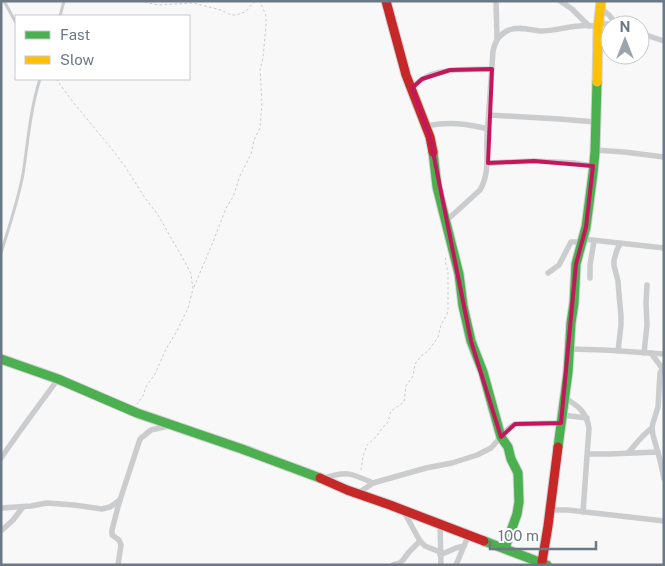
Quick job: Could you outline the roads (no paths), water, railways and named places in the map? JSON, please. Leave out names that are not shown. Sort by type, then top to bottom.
[{"type":"street","points":[[386,1],[406,75],[430,137],[437,187],[459,274],[463,306],[471,341],[483,372],[501,437],[508,447],[518,473],[517,514],[505,548]]},
{"type":"street","points":[[446,221],[480,190],[484,184],[487,163],[493,51],[497,38],[496,1]]},
{"type":"street","points":[[560,1],[595,25]]},
{"type":"street","points":[[1,359],[58,379],[133,411],[242,449],[545,564],[568,372],[576,264],[586,227],[595,150],[595,25],[601,5]]},
{"type":"street","points":[[601,5],[609,15]]},
{"type":"street","points":[[497,38],[514,28],[562,30],[581,25],[600,25]]},
{"type":"street","points":[[650,36],[664,41]]},
{"type":"street","points":[[412,88],[422,79],[450,70],[492,70]]},
{"type":"street","points":[[489,115],[596,122]]},
{"type":"street","points":[[426,126],[444,123],[466,124],[488,129]]},
{"type":"street","points":[[595,150],[664,157]]},
{"type":"street","points":[[487,163],[534,161],[593,166]]},
{"type":"street","points":[[590,278],[594,241]]},
{"type":"street","points":[[548,273],[559,265],[571,242],[594,241],[664,248]]},
{"type":"street","points":[[618,351],[622,316],[614,260],[620,244]]},
{"type":"street","points":[[647,285],[648,353],[663,366],[660,373],[660,399],[653,423],[652,435],[660,452],[664,479]]},
{"type":"street","points":[[570,349],[664,354]]},
{"type":"street","points":[[1,458],[58,379]]},
{"type":"street","points":[[564,397],[583,412],[587,418],[589,428],[582,512]]},
{"type":"street","points":[[657,411],[664,408]]},
{"type":"street","points":[[357,494],[372,483],[477,455],[490,448],[509,428],[516,424],[587,418]]},
{"type":"street","points":[[118,565],[120,545],[119,540],[112,535],[112,530],[140,439],[151,430],[171,425]]},
{"type":"street","points":[[628,453],[636,442],[652,428]]},
{"type":"street","points":[[588,454],[660,452]]},
{"type":"street","points":[[321,479],[345,473],[372,483]]},
{"type":"street","points":[[1,508],[55,504],[102,509],[110,507],[120,500]]},
{"type":"street","points":[[1,531],[23,507]]},
{"type":"street","points":[[403,510],[420,542],[425,546],[440,554],[464,546]]},
{"type":"street","points":[[550,510],[664,522]]},
{"type":"street","points":[[440,524],[440,565]]},
{"type":"street","points":[[456,565],[469,534]]},
{"type":"street","points":[[394,565],[400,563],[408,552],[420,542]]},
{"type":"lane","points":[[4,1],[15,21]]},
{"type":"lane","points":[[60,15],[64,1]]},
{"type":"lane","points":[[1,253],[23,176],[28,134],[40,80]]}]
